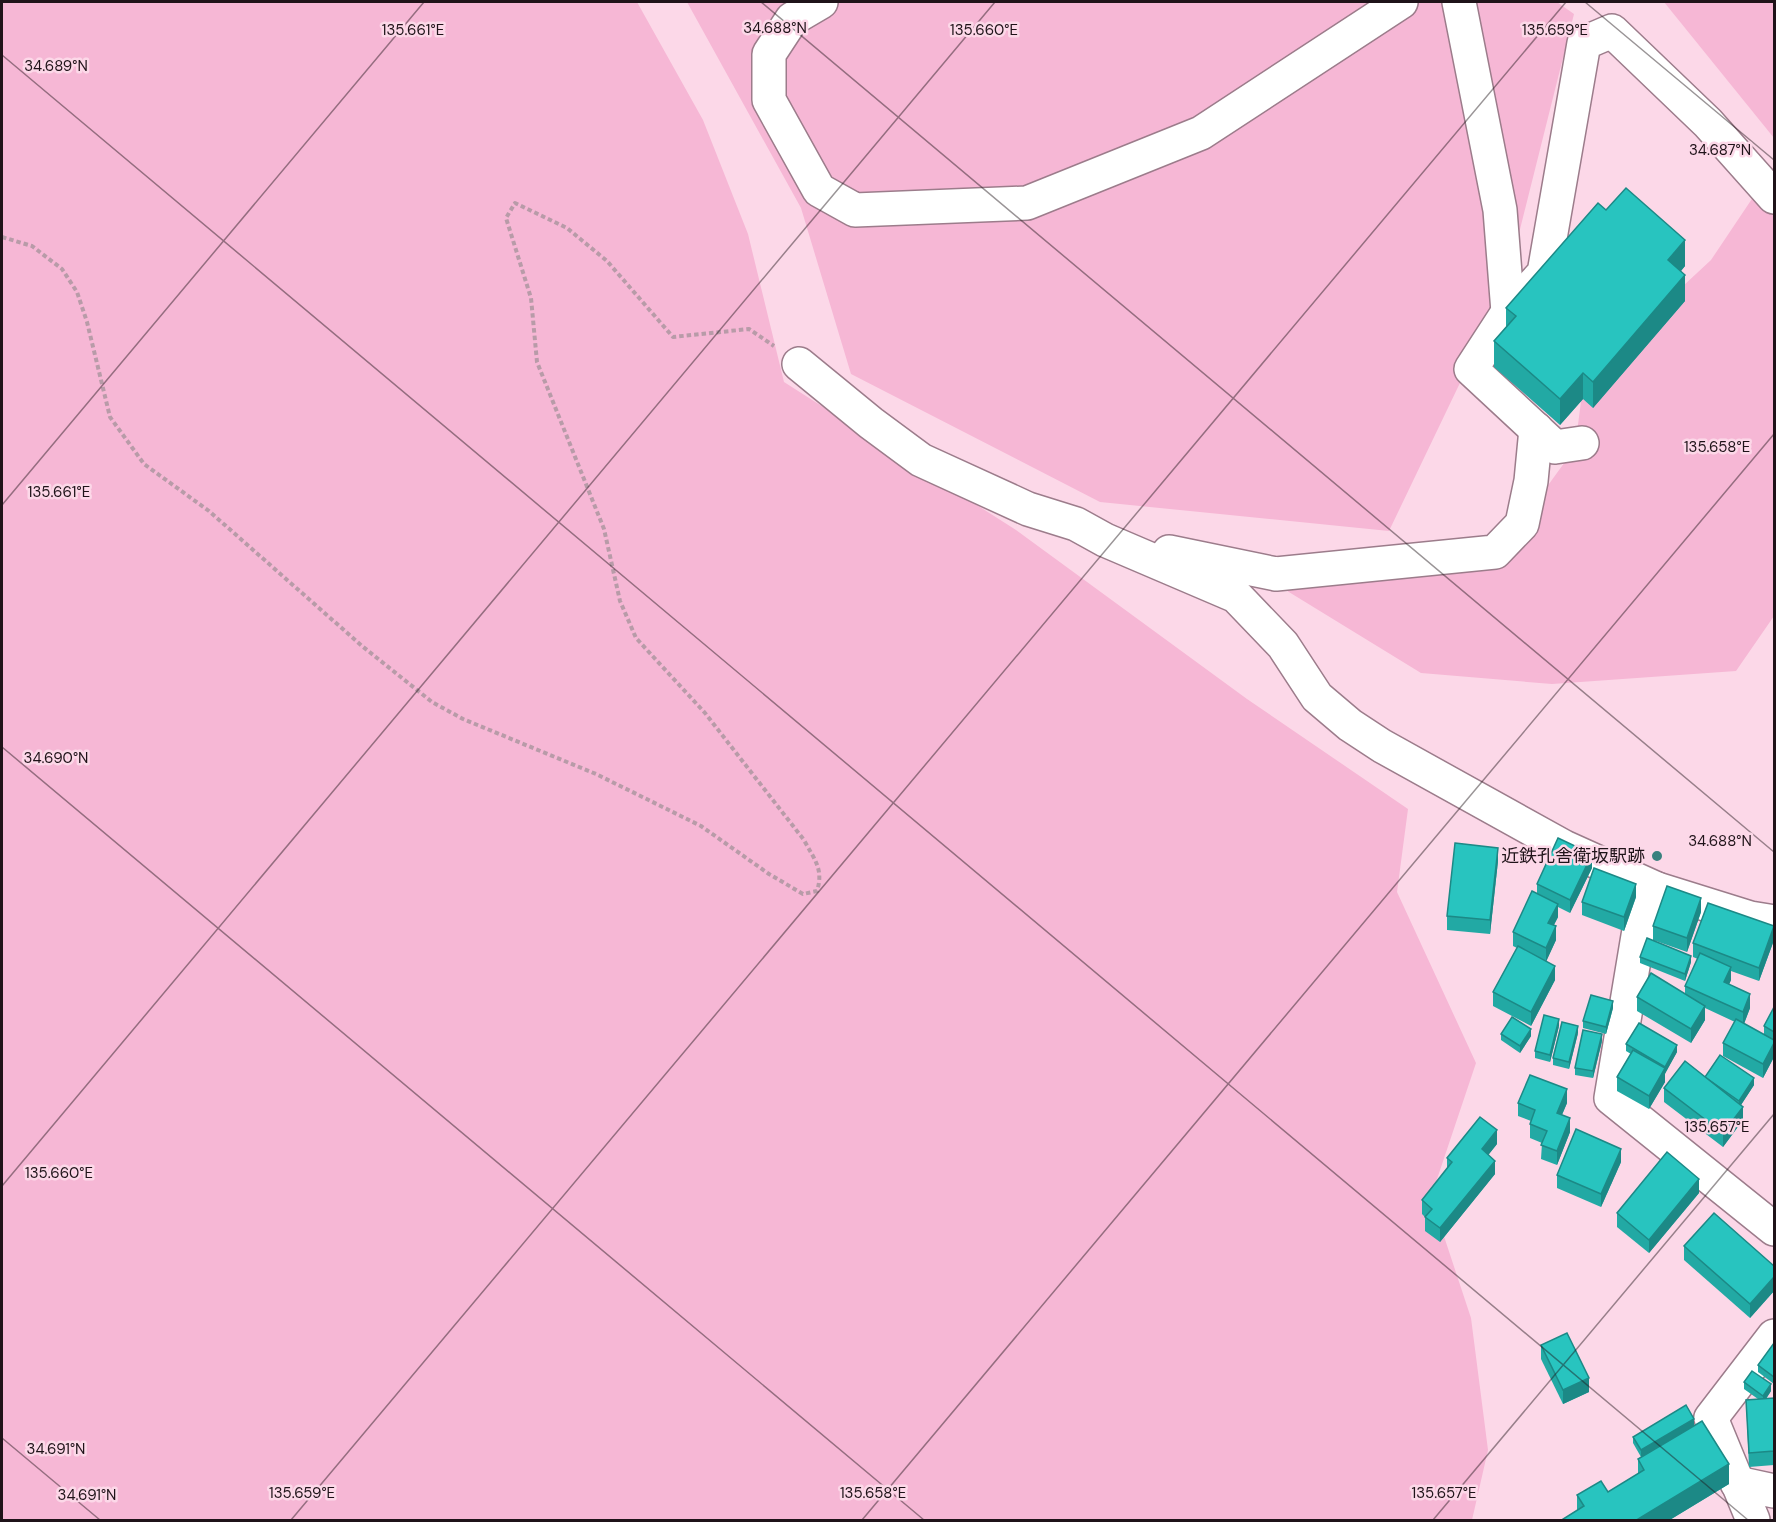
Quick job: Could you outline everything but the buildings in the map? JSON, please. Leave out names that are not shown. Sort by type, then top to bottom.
[{"type":"street","points":[[821,2],[792,19],[769,54],[769,100],[819,190],[855,210],[1027,203],[1201,133],[1401,2]]},
{"type":"street","points":[[1459,2],[1500,210],[1508,312]]},
{"type":"street","points":[[1582,443],[1555,447],[1472,369],[1508,312],[1544,273],[1584,43],[1612,31],[1708,123],[1774,197]]},
{"type":"street","points":[[799,364],[921,460],[1028,509],[1147,548],[1276,574],[1495,552],[1522,524],[1531,481],[1536,429]]},
{"type":"street","points":[[1076,524],[1105,540],[1236,596],[1282,645],[1317,697],[1350,725],[1382,746],[1564,847],[1657,889],[1750,918],[1774,922]]},
{"type":"street","points":[[1657,889],[1640,924],[1611,1098],[1774,1228]]},
{"type":"street","points":[[1753,1499],[1711,1418],[1774,1336]]},
{"type":"path","points":[[2,237],[32,246],[62,270],[77,292],[87,322],[110,417],[144,464],[209,511],[362,646],[432,702],[464,719],[596,774],[701,826],[803,894],[817,891],[821,878],[804,840],[705,713],[636,638],[620,601],[604,529],[537,362],[531,298],[506,218],[515,203],[567,228],[607,261],[673,336],[749,329],[799,364]]},
{"type":"shaded area","points":[[2,2],[637,2],[703,120],[748,234],[784,382],[1016,530],[1247,699],[1408,809],[1397,892],[1476,1063],[1431,1197],[1471,1318],[1488,1450],[1472,1520],[2,1520]]},
{"type":"shaded area","points":[[687,2],[1557,2],[1574,14],[1505,289],[1389,531],[1100,502],[851,374],[801,208]]},
{"type":"shaded area","points":[[1664,2],[1774,2],[1774,138]]},
{"type":"shaded area","points":[[1774,166],[1774,616],[1736,671],[1552,684],[1421,673],[1284,589],[1515,531],[1575,448],[1584,378],[1711,260]]},
{"type":"place","name":"近鉄孔舎衛坂駅跡","points":[[1657,856]]}]
